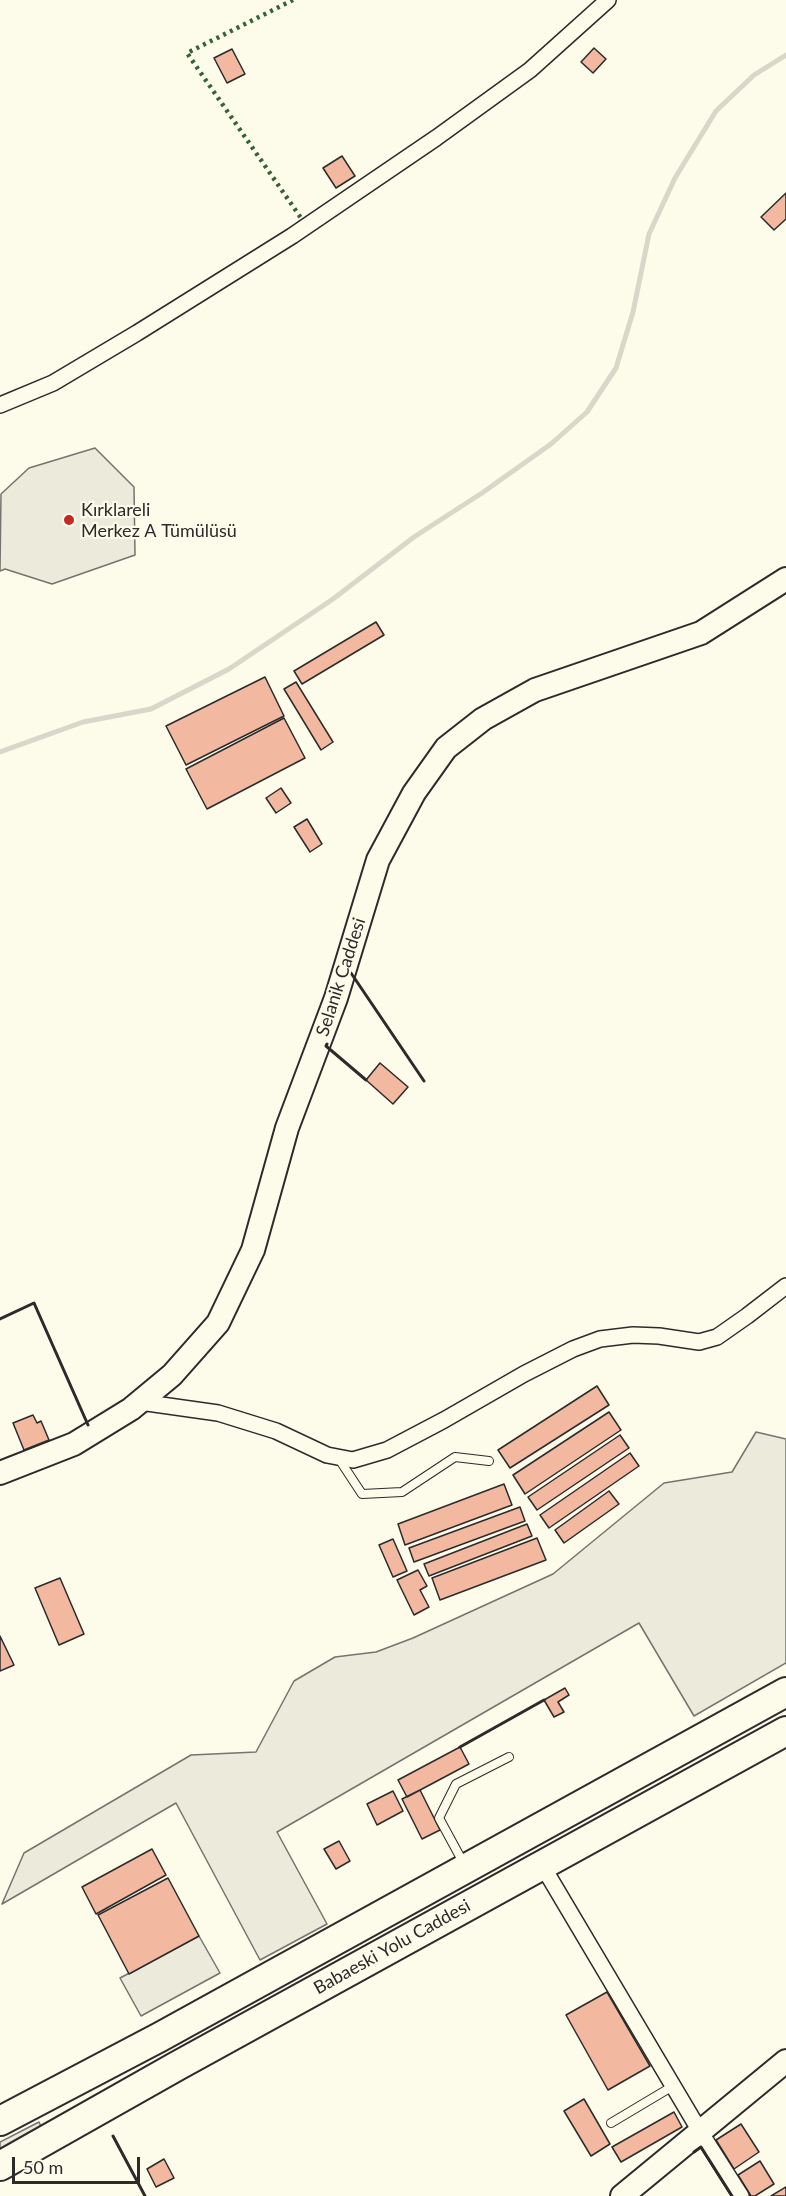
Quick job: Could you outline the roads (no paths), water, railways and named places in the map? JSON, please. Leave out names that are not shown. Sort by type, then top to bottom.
[{"type":"highway","name":"Babaeski Yolu Caddesi","points":[[0,2121],[160,2037],[786,1692]]},
{"type":"highway","name":"Babaeski Yolu Caddesi","points":[[0,2166],[786,1731]]},
{"type":"street","points":[[0,405],[53,383],[138,333],[292,236],[436,138],[530,70],[608,0]]},
{"type":"street","name":"Selanik Caddesi","points":[[0,1473],[74,1444],[131,1409],[172,1375],[218,1323],[253,1250],[287,1128],[336,998],[378,860],[414,793],[446,748],[483,719],[535,690],[701,633],[786,579]]},
{"type":"street","points":[[140,1402],[218,1413],[276,1431],[327,1455],[353,1460],[387,1450],[524,1374],[573,1349],[600,1339],[633,1335],[699,1342],[717,1337],[786,1286]]},
{"type":"street","points":[[542,1865],[701,2133],[741,2196]]},
{"type":"street","points":[[622,2196],[786,2061]]},
{"type":"lane","points":[[338,1457],[362,1494],[402,1492],[454,1457],[489,1461]]},
{"type":"lane","points":[[466,1868],[439,1818],[456,1784],[509,1757]]},
{"type":"lane","points":[[611,2123],[674,2086]]},
{"type":"waterway","points":[[0,752],[83,722],[151,709],[229,669],[333,599],[414,537],[551,444],[587,412],[616,368],[633,312],[649,234],[675,178],[716,111],[754,75],[786,55]]},
{"type":"place","name":"Kırklareli Merkez A Tümülüsü","points":[[69,520]]}]
